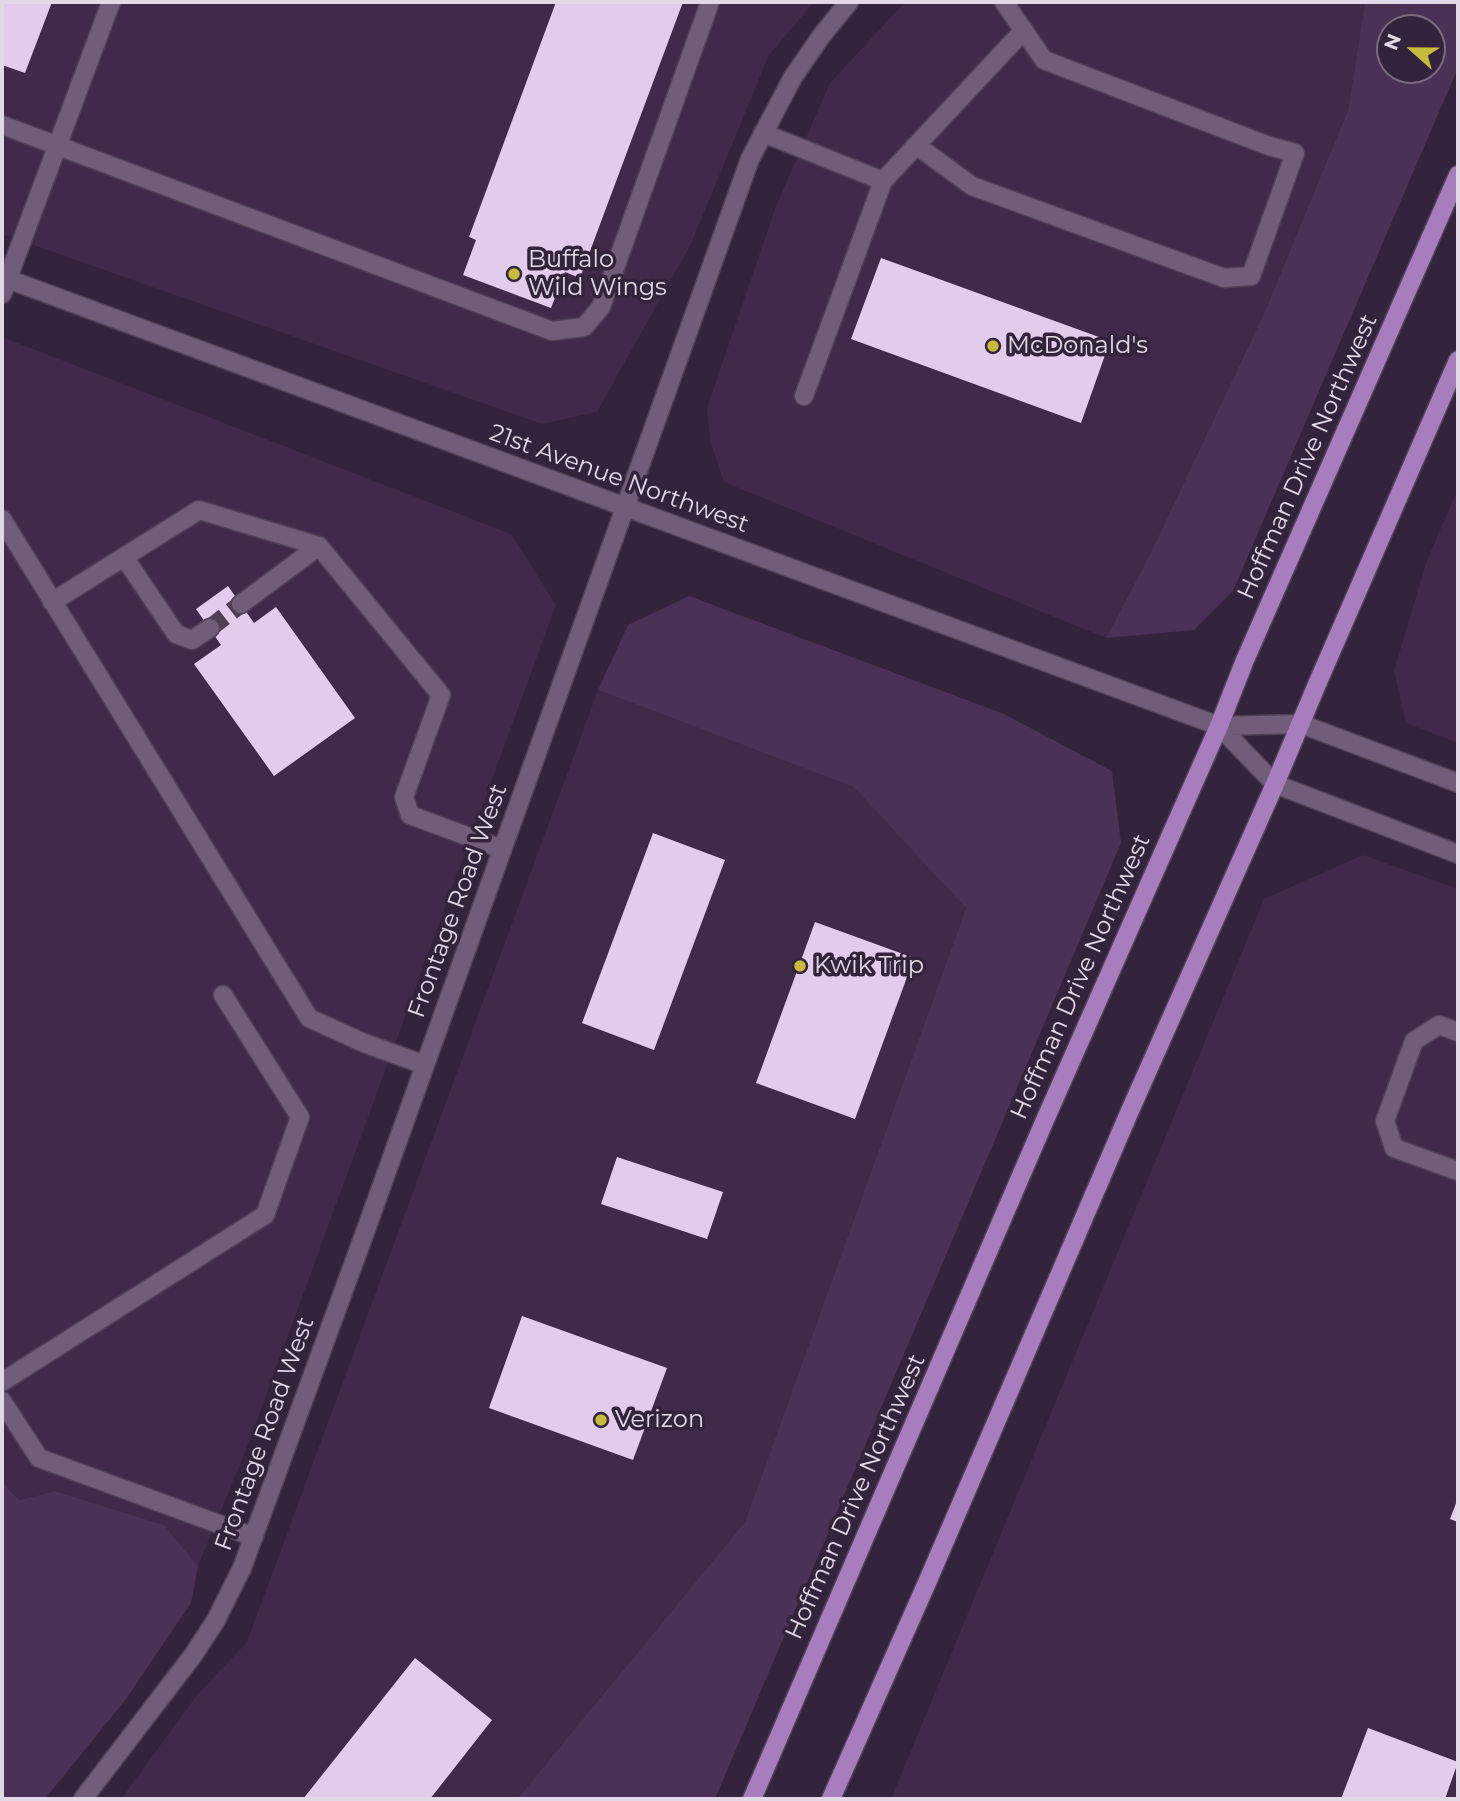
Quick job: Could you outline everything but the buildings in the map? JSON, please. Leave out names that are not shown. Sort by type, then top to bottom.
[{"type":"main road","name":"Hoffman Drive Northwest","points":[[752,1799],[1045,1120],[1219,726],[1245,660],[1458,176]]},
{"type":"main road","points":[[831,1799],[1458,360]]},
{"type":"street","points":[[4,283],[111,2]]},
{"type":"street","points":[[2,125],[552,331],[584,327],[601,307],[710,2]]},
{"type":"street","name":"Frontage Road West","points":[[83,1799],[194,1654],[216,1620],[242,1568],[750,159],[793,77],[849,2]]},
{"type":"street","points":[[916,145],[972,186],[1224,278],[1251,276],[1295,153],[1269,146],[1044,60],[1004,2]]},
{"type":"street","points":[[804,396],[883,181],[1024,30]]},
{"type":"street","points":[[763,133],[883,181]]},
{"type":"street","name":"21st Avenue Northwest","points":[[4,283],[625,507],[1219,726],[1301,724],[1458,783]]},
{"type":"street","points":[[52,602],[199,510],[319,546],[441,695],[404,797],[410,815],[502,849]]},
{"type":"street","points":[[2,519],[309,1018],[364,1043],[425,1065]]},
{"type":"street","points":[[241,604],[319,546]]},
{"type":"street","points":[[124,557],[176,634],[192,640],[210,628]]},
{"type":"street","name":"21st Avenue Northwest","points":[[1219,726],[1275,783],[1458,854]]},
{"type":"street","points":[[2,1382],[265,1215],[300,1117],[223,995]]},
{"type":"street","points":[[1458,1032],[1439,1025],[1414,1041],[1385,1121],[1394,1149],[1458,1171]]},
{"type":"street","points":[[2,1401],[39,1458],[254,1537]]},
{"type":"shaded area","points":[[2,2],[814,2],[769,55],[691,244],[597,412],[542,424],[2,234]]},
{"type":"shaded area","points":[[905,2],[1365,2],[1348,110],[1265,311],[1151,552],[1106,638],[724,482],[710,441],[707,408],[776,206],[830,83]]},
{"type":"shaded area","points":[[1365,2],[1458,2],[1458,68],[1233,591],[1194,630],[1106,638],[1151,552],[1265,311],[1348,110]]},
{"type":"shaded area","points":[[2,337],[511,534],[556,605],[246,1450],[198,1566],[164,1525],[55,1491],[19,1500],[2,1482]]},
{"type":"shaded area","points":[[1458,489],[1458,743],[1406,723],[1394,671],[1427,560]]},
{"type":"shaded area","points":[[689,596],[1004,714],[1112,771],[1121,843],[715,1799],[517,1799],[745,1522],[966,908],[854,787],[598,690],[628,625]]},
{"type":"shaded area","points":[[598,690],[855,787],[966,908],[745,1522],[517,1799],[121,1799],[197,1695],[247,1642]]},
{"type":"shaded area","points":[[1363,855],[1458,889],[1458,1799],[891,1799],[1264,899]]},
{"type":"shaded area","points":[[2,1482],[19,1500],[55,1491],[164,1525],[198,1566],[191,1603],[126,1699],[45,1799],[2,1799]]},
{"type":"tunnel","points":[[210,628],[241,604]]},
{"type":"place","name":"Buffalo Wild Wings","points":[[514,274]]},
{"type":"place","name":"McDonald's","points":[[993,346]]},
{"type":"place","name":"Kwik Trip","points":[[800,966]]},
{"type":"place","name":"Verizon","points":[[601,1420]]}]
